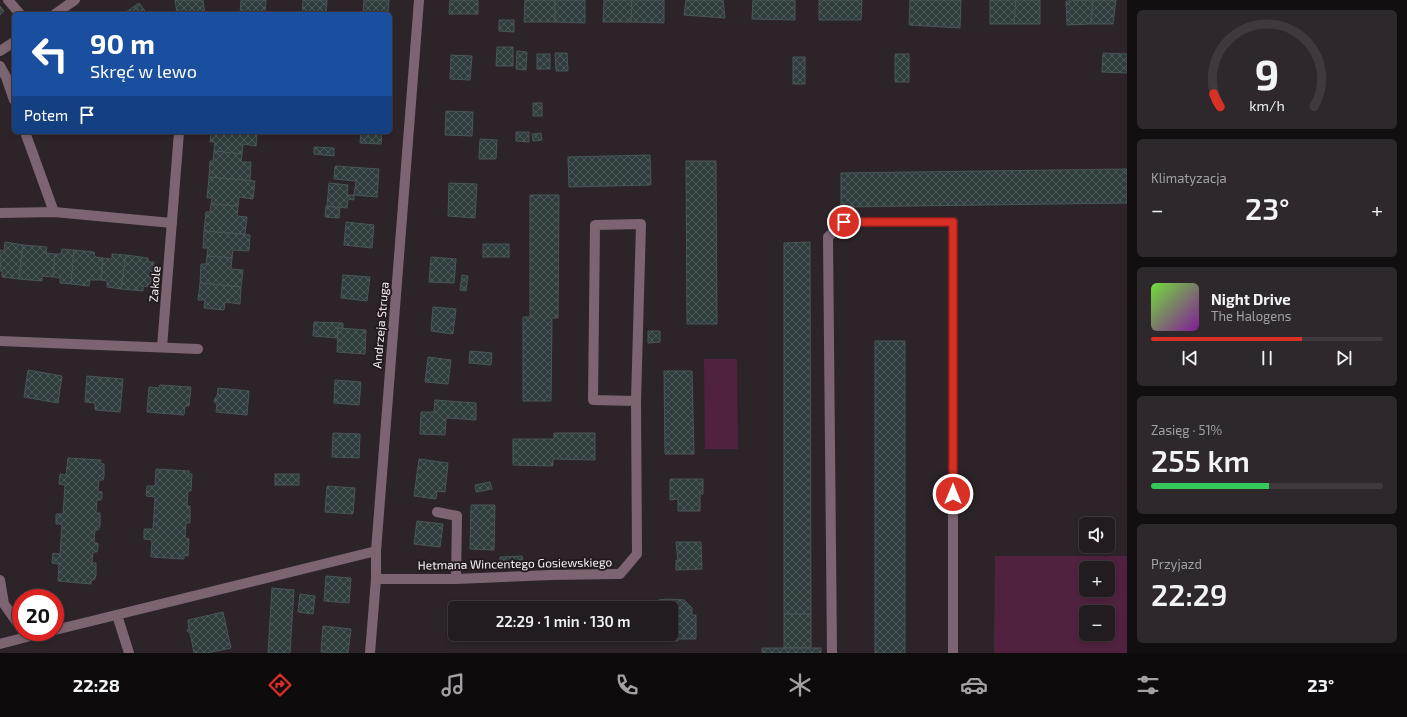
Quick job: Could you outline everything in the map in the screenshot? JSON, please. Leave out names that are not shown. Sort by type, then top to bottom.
[{"type":"street","points":[[8,0],[18,12]]},
{"type":"street","points":[[58,12],[75,0]]},
{"type":"street","name":"Andrzeja Struga","points":[[370,653],[376,579],[376,551],[419,0]]},
{"type":"street","points":[[0,51],[12,43]]},
{"type":"street","points":[[0,66],[6,77],[12,94]]},
{"type":"street","points":[[26,134],[54,212]]},
{"type":"street","name":"Zakole","points":[[162,347],[179,134]]},
{"type":"street","points":[[0,213],[54,212],[172,223]]},
{"type":"street","points":[[832,653],[828,237],[844,222],[953,222],[953,653]]},
{"type":"street","name":"Hetmana Wincentego Gosiewskiego","points":[[376,579],[456,579],[620,574],[637,554],[636,401],[641,224],[595,225],[593,400],[636,401]]},
{"type":"street","points":[[0,341],[198,349]]},
{"type":"street","points":[[437,512],[458,516],[456,579]]},
{"type":"street","points":[[64,628],[376,551]]},
{"type":"street","points":[[0,580],[4,604],[12,615]]},
{"type":"street","points":[[117,615],[129,653]]},
{"type":"street","points":[[0,644],[12,639]]},
{"type":"shaded area","points":[[704,359],[737,359],[738,449],[705,449]]},
{"type":"shaded area","points":[[995,556],[1127,556],[1127,653],[994,653]]},
{"type":"building","points":[[175,0],[203,0],[205,12],[177,12]]},
{"type":"building","points":[[241,0],[266,0],[265,12],[240,12]]},
{"type":"building","points":[[303,0],[327,0],[326,12],[302,12]]},
{"type":"building","points":[[364,0],[389,0],[388,12],[363,12]]},
{"type":"building","points":[[450,0],[478,0],[478,14],[449,14]]},
{"type":"building","points":[[525,0],[555,0],[555,22],[524,22]]},
{"type":"building","points":[[555,0],[585,0],[585,23],[555,22]]},
{"type":"building","points":[[604,0],[632,0],[631,22],[603,22]]},
{"type":"building","points":[[632,0],[664,0],[664,23],[631,22]]},
{"type":"building","points":[[686,0],[723,0],[725,18],[684,15]]},
{"type":"building","points":[[753,0],[795,0],[795,20],[752,19]]},
{"type":"building","points":[[819,0],[862,0],[861,20],[819,20]]},
{"type":"building","points":[[910,0],[961,0],[960,28],[909,25]]},
{"type":"building","points":[[990,0],[1016,0],[1014,24],[990,24]]},
{"type":"building","points":[[1016,0],[1040,0],[1040,24],[1014,24]]},
{"type":"building","points":[[1093,0],[1091,24],[1067,25],[1066,1]]},
{"type":"building","points":[[1093,0],[1116,0],[1113,24],[1091,24]]},
{"type":"building","points":[[139,3],[146,12],[126,12]]},
{"type":"building","points":[[0,6],[4,11],[0,15]]},
{"type":"building","points":[[499,20],[514,20],[514,32],[499,31]]},
{"type":"building","points":[[497,47],[513,47],[513,66],[496,66]]},
{"type":"building","points":[[517,51],[527,52],[526,70],[516,69]]},
{"type":"building","points":[[555,53],[567,53],[568,71],[556,71]]},
{"type":"building","points":[[1103,53],[1127,54],[1127,73],[1102,72]]},
{"type":"building","points":[[537,54],[550,54],[550,69],[537,69]]},
{"type":"building","points":[[895,54],[909,54],[909,82],[895,82]]},
{"type":"building","points":[[451,55],[472,56],[470,80],[450,79]]},
{"type":"building","points":[[793,57],[805,57],[805,84],[793,84]]},
{"type":"building","points":[[533,103],[542,103],[542,116],[533,116]]},
{"type":"building","points":[[446,111],[473,112],[472,136],[445,135]]},
{"type":"building","points":[[516,132],[529,132],[529,142],[516,141]]},
{"type":"building","points":[[541,133],[542,140],[533,141],[532,134]]},
{"type":"building","points":[[211,134],[257,134],[256,146],[243,144],[242,154],[214,151],[215,142],[210,142]]},
{"type":"building","points":[[361,134],[382,134],[381,144],[360,143]]},
{"type":"building","points":[[480,139],[497,140],[496,159],[479,159]]},
{"type":"building","points":[[314,147],[334,148],[334,156],[314,154]]},
{"type":"building","points":[[214,151],[242,154],[241,162],[251,162],[250,181],[209,177],[210,161],[213,161]]},
{"type":"building","points":[[650,155],[651,185],[569,187],[568,157]]},
{"type":"building","points":[[686,161],[716,161],[717,324],[687,324]]},
{"type":"building","points":[[335,166],[379,169],[377,197],[354,195],[356,181],[334,179]]},
{"type":"building","points":[[1127,169],[1127,203],[841,207],[841,173]]},
{"type":"building","points":[[209,177],[255,181],[253,199],[239,197],[238,206],[211,204],[212,198],[207,198]]},
{"type":"building","points":[[329,183],[348,185],[347,195],[354,195],[354,200],[348,199],[347,208],[327,206]]},
{"type":"building","points":[[449,183],[477,184],[475,218],[448,216]]},
{"type":"building","points":[[530,195],[559,195],[558,318],[552,318],[551,401],[523,401],[523,317],[530,317]]},
{"type":"building","points":[[211,204],[238,206],[237,216],[247,217],[245,234],[204,231],[206,212],[210,212]]},
{"type":"building","points":[[326,206],[340,208],[339,218],[325,217]]},
{"type":"building","points":[[346,222],[374,225],[372,248],[344,245]]},
{"type":"building","points":[[204,231],[250,235],[249,251],[233,250],[232,258],[207,256],[208,248],[203,248]]},
{"type":"building","points":[[5,242],[23,245],[19,279],[2,277],[2,271],[0,271],[0,250],[4,251]]},
{"type":"building","points":[[810,242],[811,614],[784,614],[784,243]]},
{"type":"building","points":[[483,244],[509,244],[509,257],[483,257]]},
{"type":"building","points":[[23,245],[47,247],[46,253],[55,254],[53,277],[42,276],[42,281],[19,279]]},
{"type":"building","points":[[62,249],[74,250],[71,284],[60,283],[60,278],[53,277],[55,254],[61,254]]},
{"type":"building","points":[[74,250],[94,252],[95,257],[103,258],[101,280],[90,280],[89,286],[71,284]]},
{"type":"building","points":[[112,254],[126,255],[121,289],[107,287],[107,281],[101,280],[103,258],[112,259]]},
{"type":"building","points":[[126,255],[148,258],[148,262],[154,262],[151,287],[143,286],[143,291],[121,289]]},
{"type":"building","points":[[207,256],[232,258],[231,269],[243,270],[241,287],[200,283],[201,264],[206,264]]},
{"type":"building","points":[[431,257],[456,259],[454,283],[429,282]]},
{"type":"building","points":[[343,275],[370,277],[367,301],[341,298]]},
{"type":"building","points":[[462,275],[468,276],[466,291],[460,290]]},
{"type":"building","points":[[200,283],[241,287],[240,304],[225,302],[224,310],[204,308],[205,300],[198,300]]},
{"type":"building","points":[[433,307],[456,309],[453,334],[431,331]]},
{"type":"building","points":[[314,322],[343,323],[343,328],[338,328],[338,338],[313,336]]},
{"type":"building","points":[[338,328],[366,330],[365,354],[337,352]]},
{"type":"building","points":[[648,331],[660,331],[660,342],[648,343]]},
{"type":"building","points":[[875,341],[905,341],[905,653],[875,653]]},
{"type":"building","points":[[470,351],[492,353],[491,365],[469,363]]},
{"type":"building","points":[[428,357],[451,360],[448,384],[425,382]]},
{"type":"building","points":[[28,370],[62,376],[58,403],[24,397]]},
{"type":"building","points":[[664,371],[692,371],[694,454],[665,454]]},
{"type":"building","points":[[87,376],[123,379],[120,412],[95,410],[95,403],[85,402]]},
{"type":"building","points":[[335,380],[361,382],[359,405],[334,403]]},
{"type":"building","points":[[160,385],[191,387],[189,406],[185,406],[184,415],[147,412],[149,387],[159,388]]},
{"type":"building","points":[[218,388],[249,391],[247,415],[216,412],[217,404],[214,402],[217,396]]},
{"type":"building","points":[[435,400],[476,403],[476,420],[446,418],[445,435],[420,434],[421,412],[434,412]]},
{"type":"building","points":[[333,433],[360,434],[359,458],[332,457]]},
{"type":"building","points":[[554,433],[595,433],[595,460],[553,459],[553,466],[513,465],[513,439],[554,439]]},
{"type":"building","points":[[68,458],[101,460],[100,463],[104,464],[104,476],[103,480],[99,480],[98,491],[102,492],[102,496],[101,500],[97,500],[96,513],[100,513],[100,526],[98,530],[95,530],[94,543],[98,543],[98,547],[97,552],[93,552],[92,563],[96,563],[96,576],[94,580],[91,580],[91,584],[58,581],[59,564],[52,563],[53,553],[60,554],[62,524],[56,524],[56,514],[63,514],[65,485],[59,484],[60,474],[66,475]]},
{"type":"building","points":[[419,459],[448,463],[445,492],[437,491],[436,499],[414,496]]},
{"type":"building","points":[[156,469],[189,471],[189,474],[192,474],[191,491],[188,491],[187,506],[190,506],[190,523],[186,523],[185,538],[189,539],[188,556],[184,555],[184,559],[151,557],[152,540],[144,539],[144,529],[153,529],[155,497],[146,496],[147,486],[155,486]]},
{"type":"building","points":[[275,474],[299,474],[299,485],[275,485]]},
{"type":"building","points":[[670,479],[703,479],[703,494],[700,494],[700,511],[678,511],[678,499],[670,500]]},
{"type":"building","points":[[490,482],[492,489],[476,492],[475,485]]},
{"type":"building","points":[[327,486],[355,488],[353,514],[325,512]]},
{"type":"building","points":[[471,505],[495,505],[494,550],[470,549]]},
{"type":"building","points":[[417,521],[443,524],[440,547],[414,544]]},
{"type":"building","points":[[676,542],[701,542],[702,569],[676,570],[676,560],[678,561]]},
{"type":"building","points":[[522,556],[523,563],[500,563],[500,557]]},
{"type":"building","points":[[326,576],[351,578],[349,603],[324,601]]},
{"type":"building","points":[[272,588],[294,590],[290,653],[268,653]]},
{"type":"building","points":[[300,594],[315,596],[313,614],[298,612]]},
{"type":"building","points":[[658,600],[684,600],[692,608],[692,615],[696,615],[696,639],[678,639],[678,601]]},
{"type":"building","points":[[223,612],[231,648],[207,653],[194,653],[190,632],[187,630],[189,630],[188,620]]},
{"type":"building","points":[[784,614],[811,614],[811,648],[784,648]]},
{"type":"building","points":[[323,626],[351,629],[348,653],[321,652]]},
{"type":"building","points":[[762,648],[821,648],[821,653],[762,653]]},
{"type":"route","points":[[844,222],[953,222],[953,494]]}]
